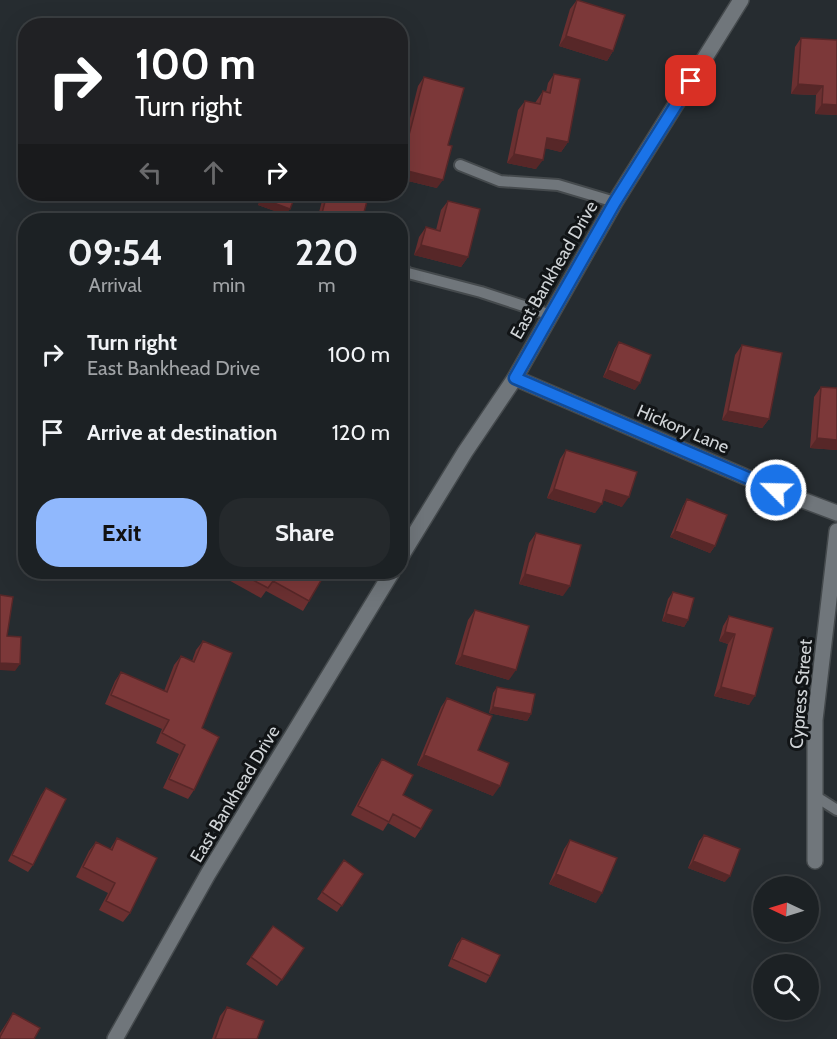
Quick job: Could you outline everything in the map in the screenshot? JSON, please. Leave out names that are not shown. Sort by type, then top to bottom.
[{"type":"street","name":"East Bankhead Drive","points":[[408,545],[465,452],[515,378],[615,202],[741,0]]},
{"type":"street","name":"Hickory Lane","points":[[515,378],[776,490],[837,513]]},
{"type":"street","name":"Cypress Street","points":[[815,861],[815,720],[837,531]]},
{"type":"street","name":"East Bankhead Drive","points":[[116,1039],[208,874],[388,579]]},
{"type":"lane","points":[[460,165],[500,181],[558,185],[615,202]]},
{"type":"lane","points":[[408,273],[480,292],[551,315]]},
{"type":"lane","points":[[815,796],[837,810]]},
{"type":"building","points":[[577,0],[625,15],[613,51],[566,36]]},
{"type":"building","points":[[801,38],[837,40],[837,105],[822,104],[823,86],[798,84]]},
{"type":"building","points":[[554,74],[580,79],[568,142],[547,138],[543,160],[514,154],[525,101],[540,104],[543,91],[550,93]]},
{"type":"building","points":[[424,77],[464,88],[448,145],[452,146],[443,180],[408,171],[409,135]]},
{"type":"building","points":[[268,201],[293,201],[290,209]]},
{"type":"building","points":[[325,201],[367,201],[364,213],[322,213]]},
{"type":"building","points":[[448,201],[480,209],[468,257],[421,245],[426,227],[440,231]]},
{"type":"building","points":[[619,342],[651,355],[640,383],[608,370]]},
{"type":"building","points":[[742,345],[782,353],[769,419],[728,411]]},
{"type":"building","points":[[821,387],[837,388],[837,440],[817,438]]},
{"type":"building","points":[[566,450],[637,472],[629,497],[606,490],[602,504],[554,489]]},
{"type":"building","points":[[687,499],[727,515],[715,546],[675,531]]},
{"type":"building","points":[[536,533],[581,545],[570,586],[525,574]]},
{"type":"building","points":[[251,579],[322,579],[309,601],[273,581],[268,588]]},
{"type":"building","points":[[673,592],[694,598],[688,620],[666,614]]},
{"type":"building","points":[[0,595],[13,597],[7,636],[21,637],[20,664],[0,663]]},
{"type":"building","points":[[475,610],[529,626],[516,670],[462,655]]},
{"type":"building","points":[[729,616],[773,628],[755,696],[721,687],[735,634],[725,632]]},
{"type":"building","points":[[203,641],[232,653],[202,728],[219,737],[194,790],[169,779],[185,745],[162,733],[169,720],[111,695],[121,672],[167,692],[181,656],[194,662]]},
{"type":"building","points":[[497,687],[535,694],[531,714],[493,707]]},
{"type":"building","points":[[447,698],[492,716],[478,750],[509,763],[500,786],[424,755]]},
{"type":"building","points":[[382,759],[413,775],[403,795],[432,810],[421,829],[393,814],[389,822],[358,806]]},
{"type":"building","points":[[46,788],[66,799],[33,865],[12,855]]},
{"type":"building","points":[[704,835],[740,849],[730,876],[693,861]]},
{"type":"building","points":[[117,838],[157,858],[130,913],[106,901],[115,883],[83,867],[96,842],[112,850]]},
{"type":"building","points":[[570,840],[617,858],[602,893],[556,874]]},
{"type":"building","points":[[344,860],[363,874],[342,906],[322,892]]},
{"type":"building","points":[[273,926],[304,948],[282,980],[251,957]]},
{"type":"building","points":[[462,938],[500,955],[490,976],[452,959]]},
{"type":"building","points":[[227,1007],[264,1021],[257,1039],[215,1039]]},
{"type":"building","points":[[13,1013],[40,1028],[34,1039],[0,1039]]},
{"type":"route","points":[[691,81],[615,202],[515,378],[776,490]]}]
